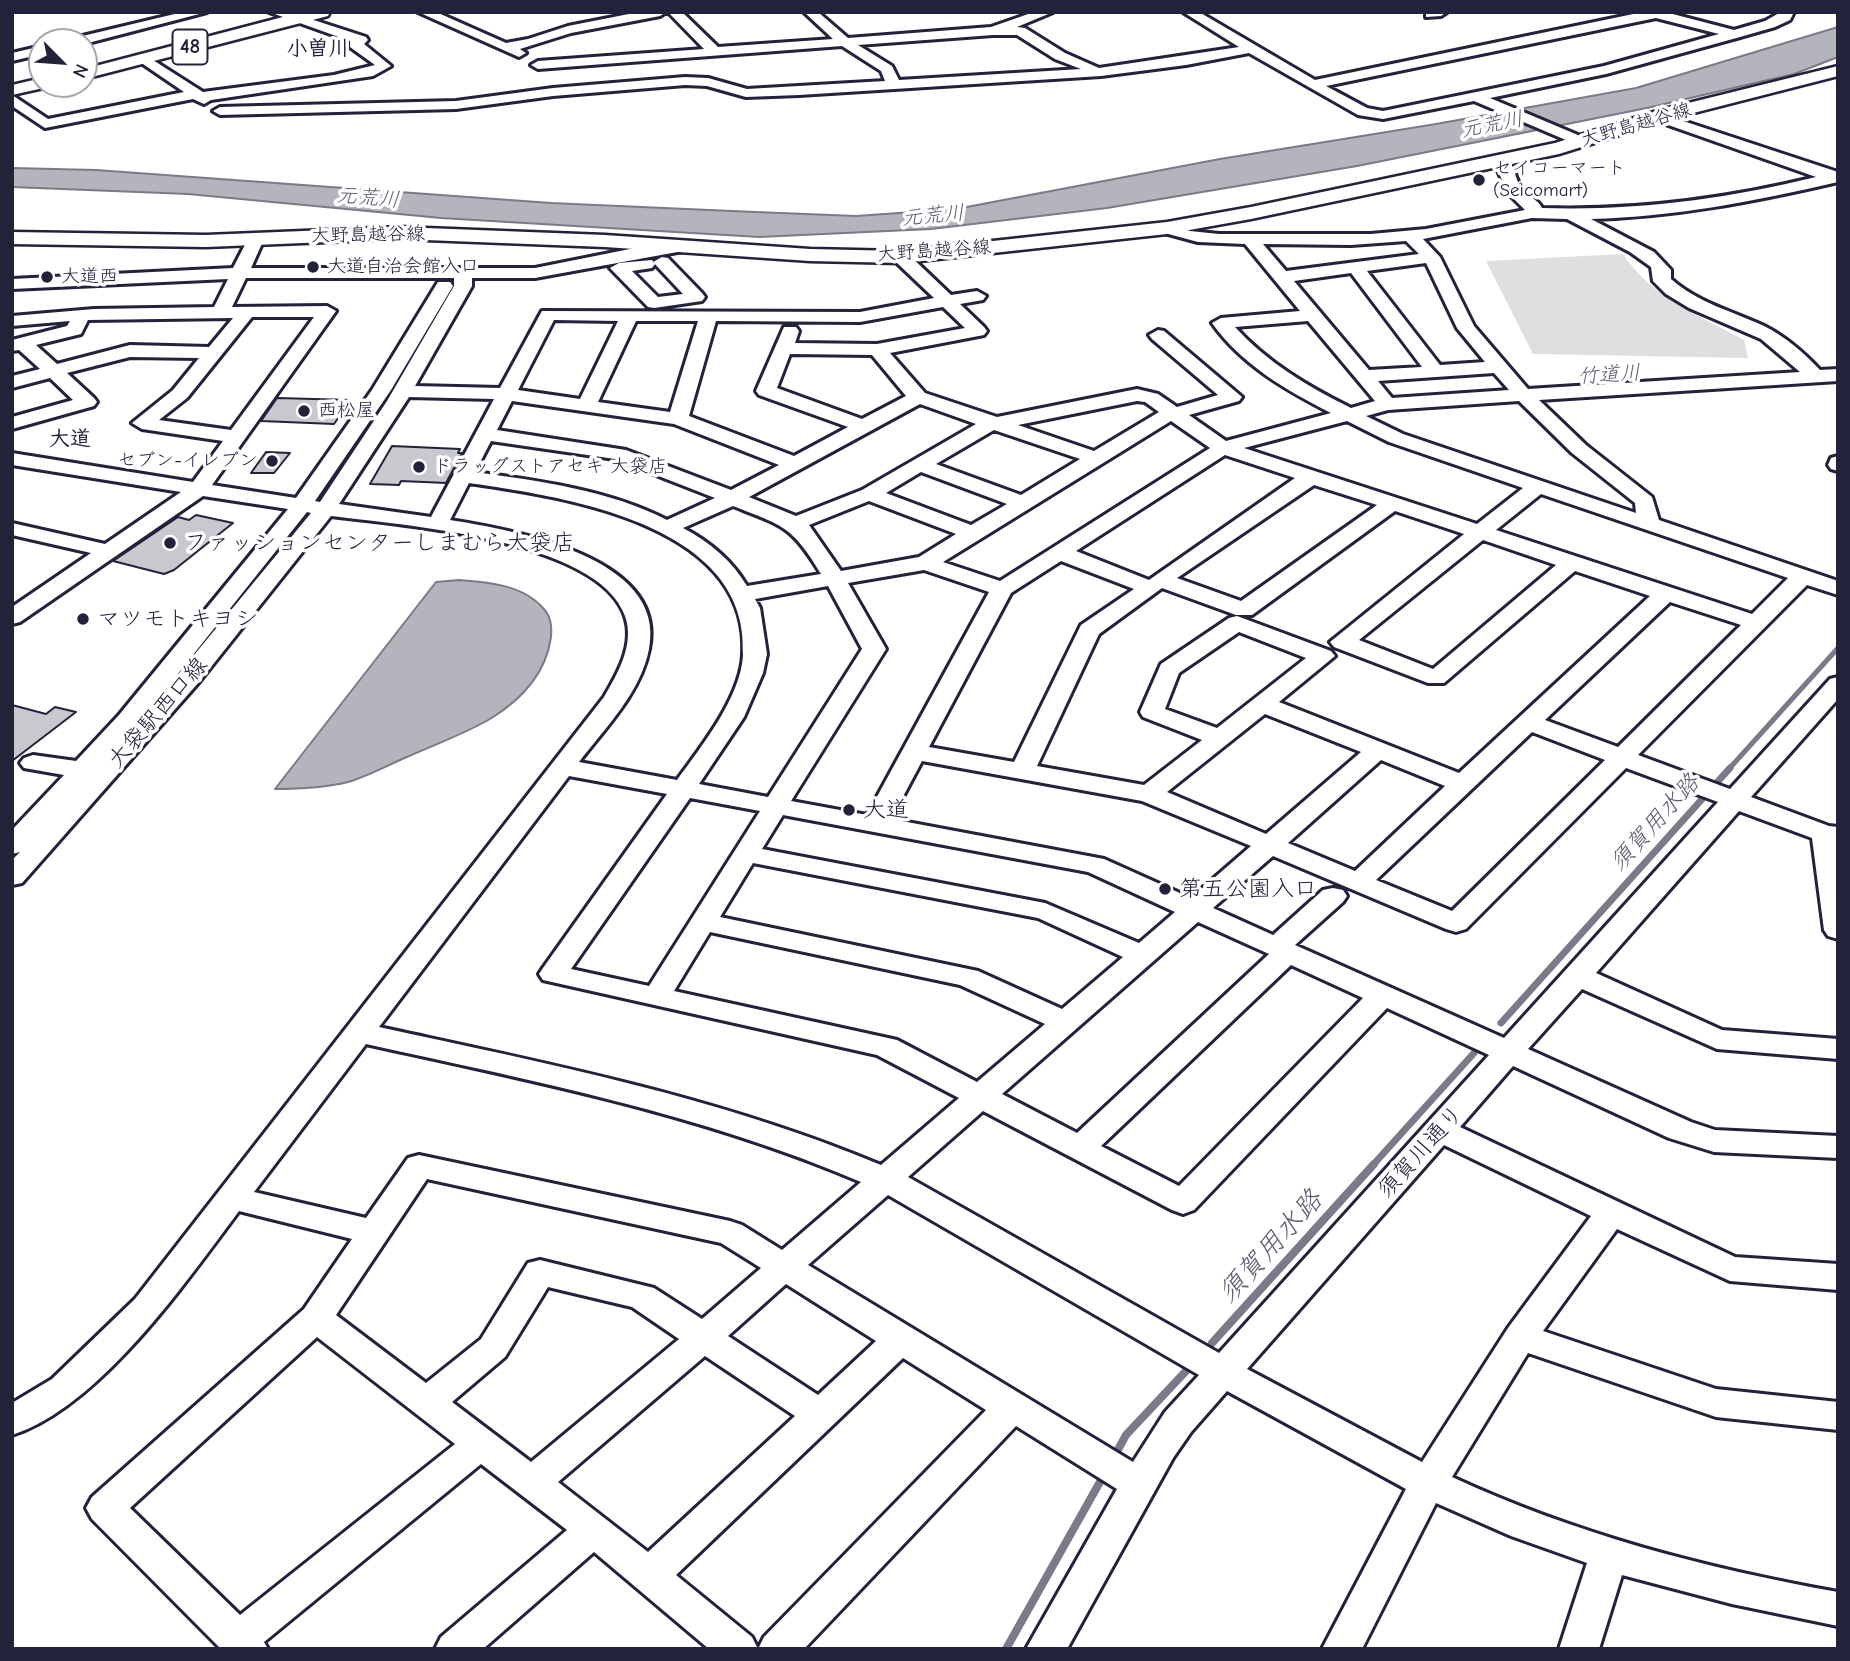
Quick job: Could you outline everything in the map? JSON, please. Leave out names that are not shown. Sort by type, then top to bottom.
[{"type":"main road","name":"48","points":[[98,71],[293,15],[322,12]]},
{"type":"main road","name":"大野島越谷線","points":[[12,238],[206,241],[400,233],[692,246],[810,255],[901,257],[1167,228],[1502,161],[1838,71]]},
{"type":"street","points":[[98,37],[201,12]]},
{"type":"street","points":[[12,99],[45,124],[198,96],[347,77],[373,72],[384,66],[355,44],[361,40],[293,15],[275,12]]},
{"type":"street","points":[[425,12],[538,65],[1020,31],[1060,57],[1101,72]]},
{"type":"street","points":[[504,47],[530,43],[568,30],[660,12]]},
{"type":"street","points":[[674,12],[716,53]]},
{"type":"street","points":[[810,12],[847,44],[887,68],[893,84]]},
{"type":"street","points":[[993,31],[1047,12]]},
{"type":"street","points":[[1189,12],[1254,48],[1312,85],[1363,112],[1383,115],[1479,98],[1606,70],[1770,24],[1788,12]]},
{"type":"street","points":[[1312,85],[1653,13],[1737,34]]},
{"type":"street","points":[[220,111],[456,105],[553,92],[685,81],[708,82],[746,93],[1101,72],[1254,48]]},
{"type":"street","points":[[145,59],[237,125]]},
{"type":"street","points":[[538,65],[553,92]]},
{"type":"street","points":[[1479,98],[1580,141]]},
{"type":"street","points":[[1659,117],[1835,177]]},
{"type":"street","points":[[1502,161],[1515,191],[1534,207],[1532,213]]},
{"type":"street","points":[[1167,228],[1185,237],[1306,241],[1410,236],[1532,213],[1569,214],[1679,208],[1835,177]]},
{"type":"street","points":[[1809,184],[1838,196]]},
{"type":"street","points":[[1569,214],[1641,251],[1657,263],[1662,270],[1661,281],[1668,288],[1785,346],[1815,376]]},
{"type":"street","points":[[1410,236],[1432,257],[1466,328],[1521,394],[1580,449],[1645,501],[1649,524]]},
{"type":"street","points":[[220,311],[256,239]]},
{"type":"street","points":[[1250,239],[1387,404]]},
{"type":"street","points":[[663,262],[684,258],[692,246]]},
{"type":"street","points":[[12,284],[239,273],[535,273],[654,249],[692,246]]},
{"type":"street","points":[[783,348],[877,351],[978,331],[901,257]]},
{"type":"street","points":[[1282,277],[1432,257]]},
{"type":"street","points":[[1353,267],[1435,371]]},
{"type":"street","name":"大袋駅西口線","points":[[12,877],[18,845],[314,507],[445,283],[463,274],[463,286],[404,391],[314,507],[191,677],[18,845]]},
{"type":"street","points":[[437,525],[548,315],[860,317],[977,296]]},
{"type":"street","points":[[236,438],[142,423],[180,394],[248,311]]},
{"type":"street","points":[[12,321],[82,314],[327,311],[198,490],[12,617]]},
{"type":"street","points":[[18,345],[75,330],[82,314]]},
{"type":"street","points":[[1313,315],[1221,323],[1252,357],[1300,390],[1396,438],[1838,588]]},
{"type":"street","points":[[587,405],[629,316]]},
{"type":"street","points":[[678,419],[709,316]]},
{"type":"street","points":[[795,317],[766,391],[862,426]]},
{"type":"street","points":[[742,594],[925,563],[1172,413],[1232,397],[1158,335]]},
{"type":"street","points":[[12,423],[87,402],[54,371],[18,345]]},
{"type":"street","points":[[12,382],[130,351],[215,353]]},
{"type":"street","points":[[877,351],[918,397],[1096,458]]},
{"type":"street","points":[[1364,376],[1500,367]]},
{"type":"street","points":[[876,823],[1002,589],[1223,449],[1387,404],[1838,374]]},
{"type":"street","points":[[404,391],[506,394],[678,419],[796,464]]},
{"type":"street","points":[[796,523],[869,494],[995,423],[1137,395],[1151,398],[1223,449],[1756,624]]},
{"type":"street","points":[[668,527],[733,498],[918,397]]},
{"type":"street","points":[[485,434],[620,454],[796,523],[835,579],[874,649],[657,995]]},
{"type":"street","points":[[12,459],[437,525],[542,547],[575,558],[604,575],[624,594],[637,614],[640,641],[634,670],[564,767],[147,1308],[64,1388],[12,1421]]},
{"type":"street","points":[[920,465],[1024,503]]},
{"type":"street","points":[[463,476],[576,494],[614,505],[668,527],[719,564],[742,594],[753,627],[755,654],[750,678],[728,723],[553,974],[886,1047],[1183,1202],[1383,995]]},
{"type":"street","points":[[1311,477],[1160,580],[1244,610],[1392,504]]},
{"type":"street","points":[[1538,487],[1342,642],[1436,678],[1571,563]]},
{"type":"street","points":[[869,494],[975,534]]},
{"type":"street","points":[[12,529],[109,551]]},
{"type":"street","points":[[12,551],[37,535]]},
{"type":"street","points":[[1022,771],[1089,630],[1151,588],[1060,554]]},
{"type":"street","points":[[925,563],[1002,589]]},
{"type":"street","points":[[914,752],[1149,794],[1456,923],[1803,576]]},
{"type":"street","points":[[1358,882],[1665,594]]},
{"type":"street","points":[[1149,794],[1217,737],[1323,656],[1237,623],[1169,669],[1152,712],[1217,737]]},
{"type":"street","name":"須賀川通り","points":[[1046,1649],[1170,1432],[1838,684]]},
{"type":"street","points":[[1262,704],[1463,784]]},
{"type":"street","points":[[1528,722],[1831,835],[1838,930]]},
{"type":"street","points":[[532,1483],[785,1267],[1378,750]]},
{"type":"street","points":[[33,763],[83,770]]},
{"type":"street","points":[[564,767],[1081,860],[1680,1130],[1714,1140],[1838,1147]]},
{"type":"street","points":[[747,854],[1045,911],[1143,955]]},
{"type":"street","points":[[1081,1147],[1282,950],[1333,896]]},
{"type":"street","points":[[703,922],[968,977],[1065,1022]]},
{"type":"street","points":[[1578,976],[1717,1040],[1838,1049]]},
{"type":"street","points":[[360,1033],[698,1110],[833,1156],[884,1179],[1339,1438],[1428,1483],[1609,1555],[1692,1579],[1777,1599],[1838,1609]]},
{"type":"street","points":[[1441,1130],[1610,1214],[1730,1269],[1838,1277]]},
{"type":"street","points":[[480,1444],[243,1644],[105,1508],[316,1318],[419,1166],[730,1233],[898,1340],[1011,1408],[1023,1412],[1139,1484]]},
{"type":"street","points":[[232,1198],[374,1232]]},
{"type":"street","points":[[1342,1649],[1428,1483],[1520,1337],[1610,1214]]},
{"type":"street","points":[[426,1404],[494,1348],[540,1272],[642,1297],[819,1414]]},
{"type":"street","points":[[316,1318],[594,1530],[738,1649]]},
{"type":"street","points":[[1520,1337],[1716,1403],[1838,1416]]},
{"type":"street","points":[[649,1576],[898,1340]]},
{"type":"street","points":[[778,1649],[1011,1408]]},
{"type":"street","points":[[455,1649],[594,1530]]},
{"type":"street","points":[[1579,1649],[1609,1555]]},
{"type":"shaded area","points":[[1623,254],[1648,283],[1662,294],[1744,340],[1748,358],[1533,354],[1486,261]]},
{"type":"water","name":"元荒川","points":[[1838,27],[1838,57],[1794,74],[1647,108],[1357,166],[1107,208],[931,229],[759,237],[441,218],[188,194],[12,187],[12,168],[96,170],[551,203],[755,212],[856,216],[956,209],[1220,159],[1636,88]]},
{"type":"water","points":[[459,580],[504,586],[526,594],[546,611],[551,637],[544,663],[530,685],[490,719],[363,777],[330,786],[275,789],[436,582]]},
{"type":"building","name":"西松屋","points":[[277,398],[351,400],[334,424],[261,421]]},
{"type":"building","name":"ドラッグストアセキ 大袋店","points":[[392,446],[460,449],[458,453],[462,453],[446,483],[401,481],[399,485],[370,484]]},
{"type":"building","name":"セブン-イレブン","points":[[266,452],[290,453],[274,473],[251,473]]},
{"type":"building","name":"ファッションセンターしまむら大袋店","points":[[196,515],[233,523],[174,570],[164,574],[113,561],[178,517],[189,520]]},
{"type":"building","points":[[12,705],[46,714],[55,707],[76,712],[12,761]]},
{"type":"waterway","points":[[160,49],[273,19]]},
{"type":"waterway","name":"須賀用水路","points":[[1728,770],[1838,648]]},
{"type":"waterway","name":"須賀用水路","points":[[1501,1023],[1730,768]]},
{"type":"waterway","name":"須賀用水路","points":[[1372,1166],[1474,1053]]},
{"type":"waterway","name":"須賀用水路","points":[[1212,1343],[1374,1164]]},
{"type":"waterway","name":"須賀用水路","points":[[1114,1457],[1126,1435],[1186,1371]]},
{"type":"waterway","name":"須賀用水路","points":[[1006,1649],[1105,1473]]},
{"type":"place","name":"セイコーマート (Seicomart)","points":[[1479,180]]},
{"type":"place","name":"大道自治会館入口","points":[[313,267]]},
{"type":"place","name":"大道西","points":[[47,277]]},
{"type":"place","name":"西松屋","points":[[304,411]]},
{"type":"place","name":"セブン-イレブン","points":[[272,461]]},
{"type":"place","name":"ドラッグストアセキ 大袋店","points":[[419,467]]},
{"type":"place","name":"ファッションセンターしまむら大袋店","points":[[170,543]]},
{"type":"place","name":"マツモトキヨシ","points":[[83,619]]},
{"type":"place","name":"大道","points":[[849,810]]},
{"type":"place","name":"第五公園入口","points":[[1165,889]]},
{"type":"district","name":"小曽川","points":[[318,49]]},
{"type":"district","name":"大道","points":[[70,439]]},
{"type":"water label","name":"竹道川","points":[[1609,375]]}]
